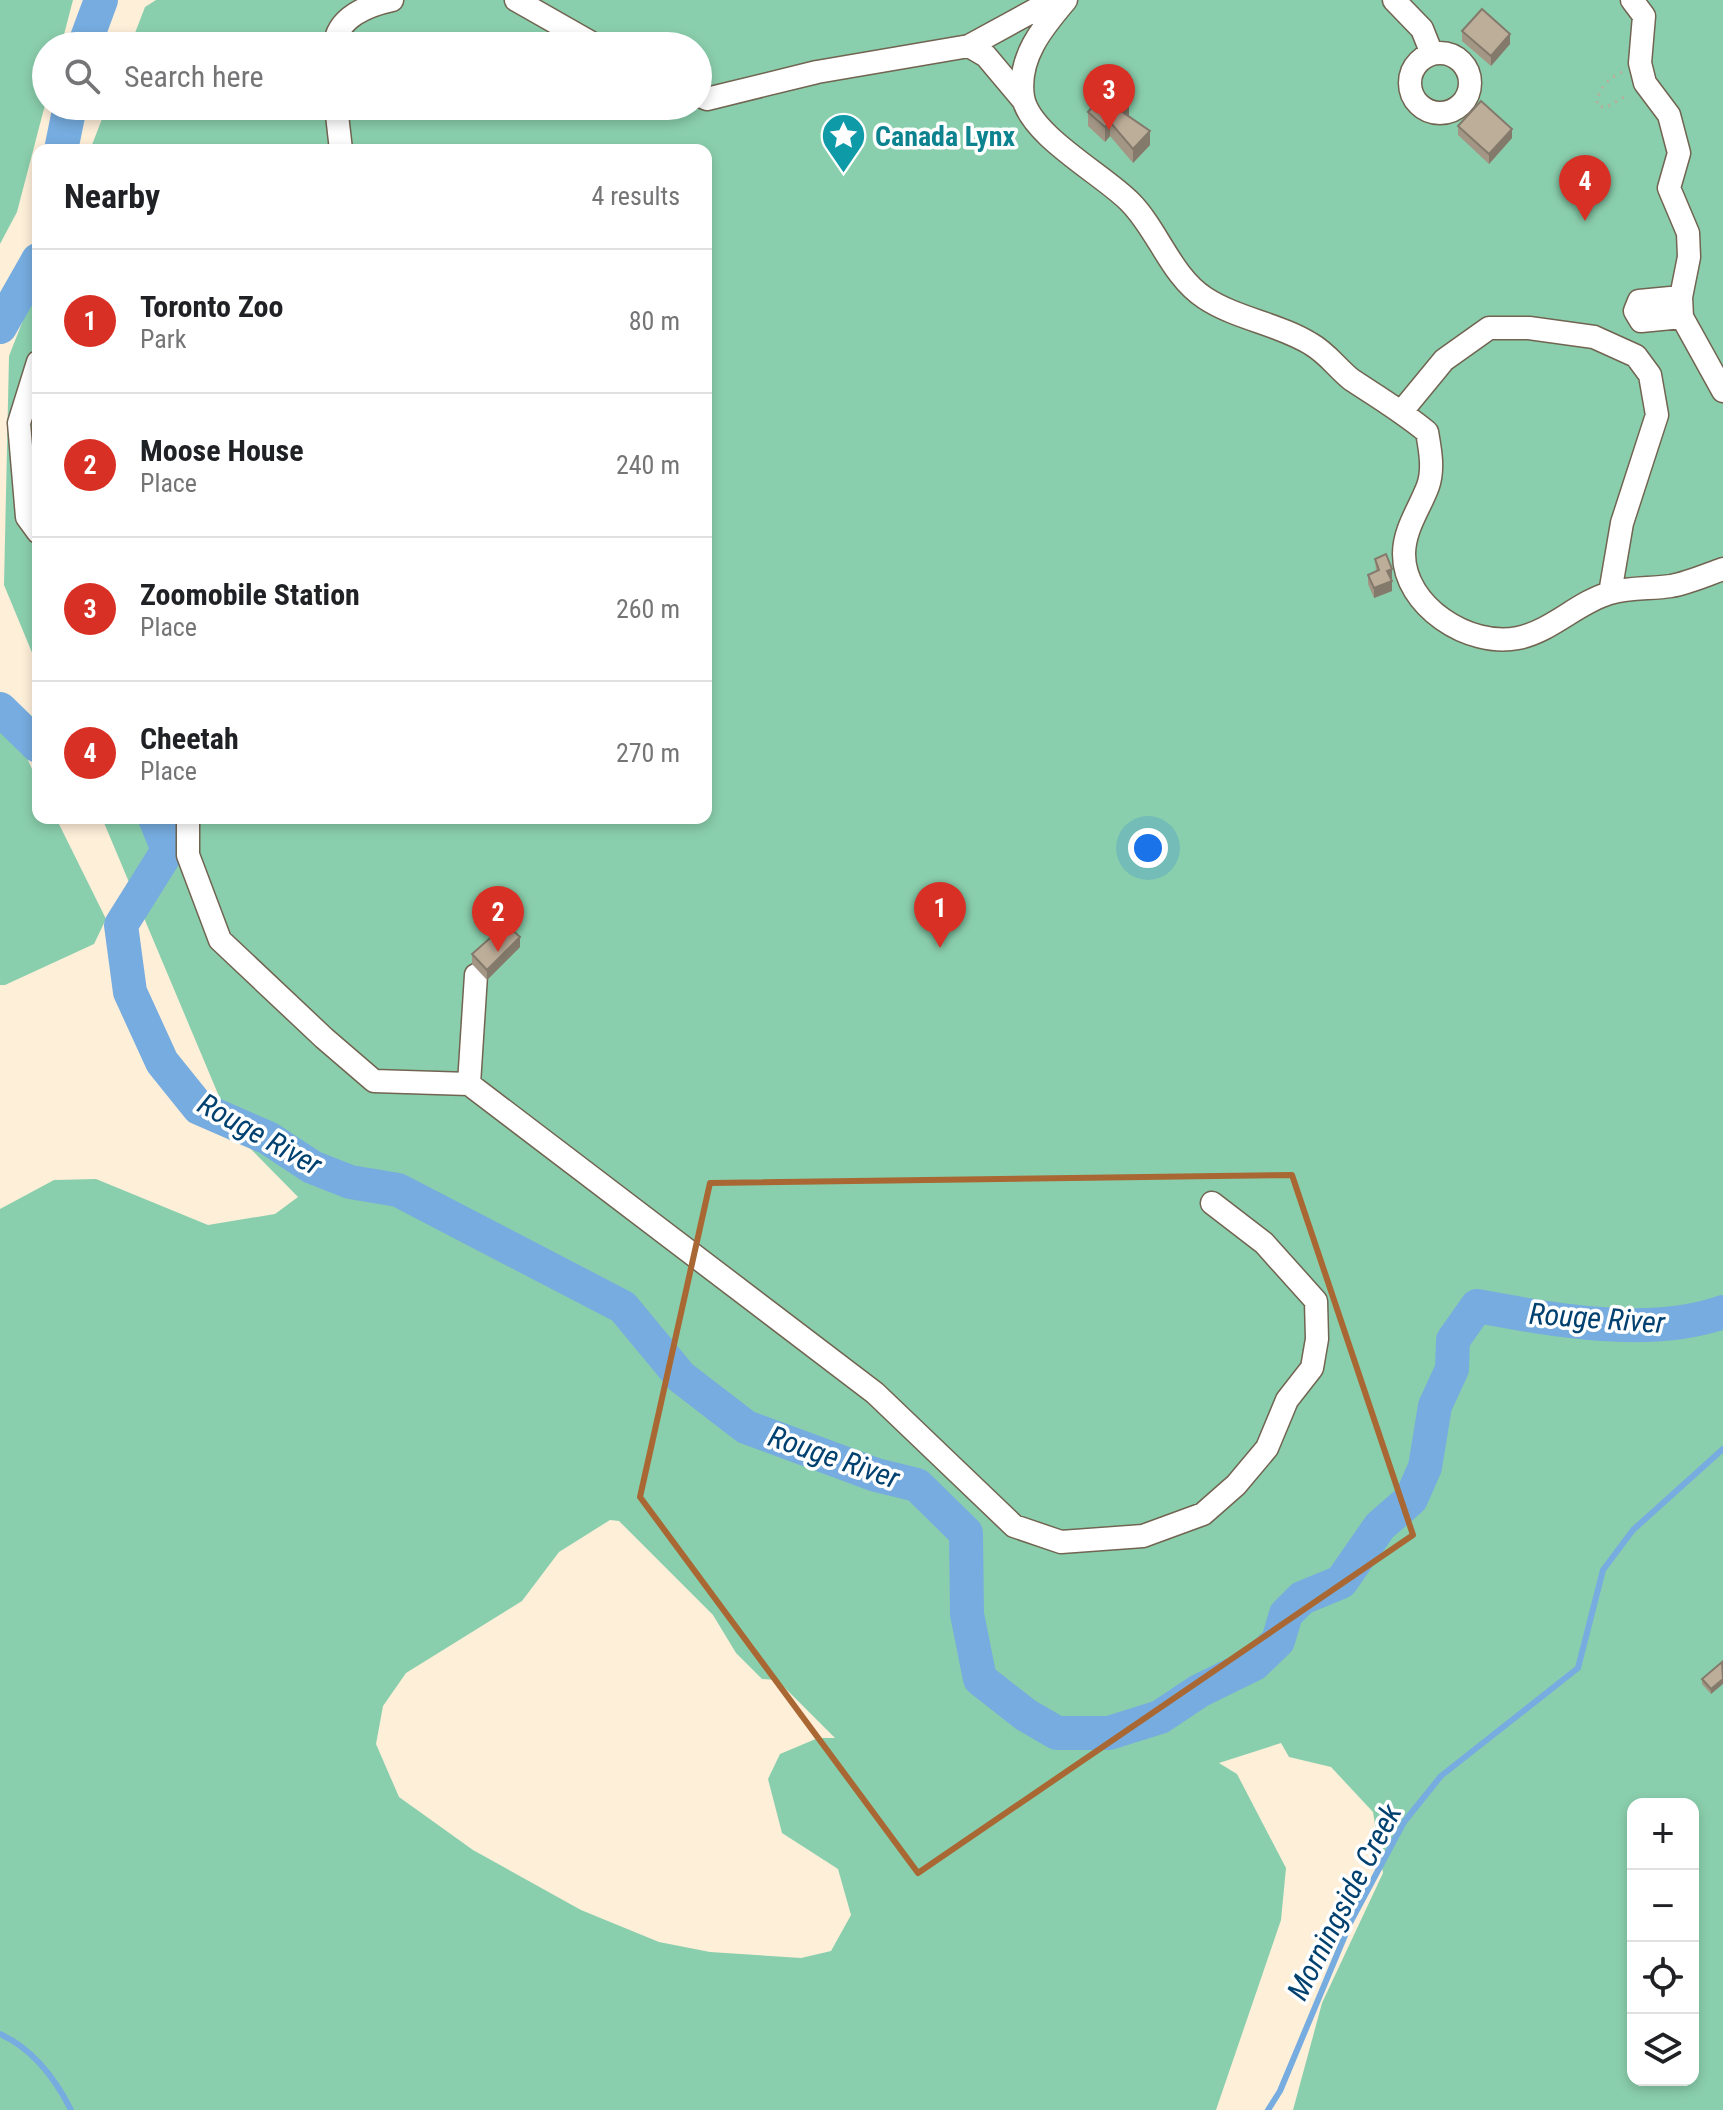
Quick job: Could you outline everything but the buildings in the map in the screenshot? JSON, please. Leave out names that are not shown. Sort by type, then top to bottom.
[{"type":"street","points":[[339,32],[350,17],[373,4],[392,0]]},
{"type":"street","points":[[516,0],[572,32]]},
{"type":"street","points":[[712,98],[817,72],[969,46],[1044,5],[1066,0]]},
{"type":"street","points":[[1023,100],[1022,81],[1030,48],[1066,0]]},
{"type":"street","points":[[1394,0],[1422,29],[1432,54]]},
{"type":"street","points":[[1632,0],[1644,16],[1643,73],[1669,115],[1679,153],[1669,188],[1688,233],[1689,257],[1682,307],[1723,391]]},
{"type":"street","points":[[969,46],[986,56],[1045,132],[1131,203],[1184,279],[1205,298],[1312,344],[1350,378],[1402,411],[1427,432],[1432,459],[1429,484],[1413,517],[1404,554],[1412,588],[1435,616],[1480,636],[1517,639],[1558,622],[1610,593],[1674,585],[1723,569]]},
{"type":"street","points":[[338,120],[340,144]]},
{"type":"street","points":[[1402,411],[1444,360],[1489,328],[1529,328],[1594,337],[1636,356],[1650,375],[1657,415],[1622,523],[1610,593]]},
{"type":"street","points":[[32,381],[19,423],[27,517],[32,524]]},
{"type":"street","points":[[188,824],[188,855],[220,940],[264,984],[374,1081],[469,1084],[875,1393],[1014,1526],[1061,1542],[1143,1536],[1203,1514],[1236,1485],[1267,1448],[1287,1400],[1312,1368],[1317,1339],[1316,1301],[1264,1243],[1212,1203]]},
{"type":"street","points":[[469,1084],[476,975]]},
{"type":"path","points":[[1643,73],[1613,104],[1605,108],[1597,105],[1597,97],[1612,76],[1643,73]]},
{"type":"highlighted area","points":[[1292,1175],[1413,1535],[918,1873],[640,1497],[710,1183]]},
{"type":"green space","points":[[0,0],[73,0],[65,32],[32,32],[32,120],[41,120],[35,144],[32,144],[17,212],[0,244]]},
{"type":"green space","points":[[156,0],[1723,0],[1723,2110],[1293,2110],[1322,2003],[1383,1873],[1373,1812],[1331,1767],[1289,1757],[1281,1743],[1219,1763],[1237,1774],[1286,1868],[1281,1920],[1216,2110],[0,2110],[0,1209],[54,1180],[96,1179],[208,1225],[275,1214],[298,1197],[234,1132],[105,824],[712,824],[712,144],[92,144],[102,120],[712,120],[712,32],[135,32],[145,7]],"holes":[[[610,1520],[619,1521],[713,1615],[736,1653],[762,1679],[777,1680],[835,1738],[818,1738],[780,1754],[768,1779],[782,1833],[838,1869],[851,1915],[831,1951],[801,1958],[710,1952],[659,1942],[581,1910],[473,1850],[399,1797],[376,1744],[383,1706],[406,1673],[522,1601],[559,1552]]]},
{"type":"green space","points":[[32,297],[32,653],[4,585],[9,356]]},
{"type":"green space","points":[[0,695],[32,769],[32,824],[59,824],[106,919],[94,944],[0,985]]},
{"type":"waterway","name":"Rouge River","points":[[89,32],[101,0]]},
{"type":"waterway","name":"Rouge River","points":[[62,144],[67,120]]},
{"type":"waterway","name":"Rouge River","points":[[0,327],[32,271]]},
{"type":"waterway","name":"Rouge River","points":[[0,709],[32,740]]},
{"type":"waterway","name":"Rouge River","points":[[157,824],[168,850],[121,925],[130,992],[162,1062],[199,1108],[268,1138],[312,1167],[350,1182],[398,1190],[623,1307],[681,1377],[746,1427],[876,1475],[917,1485],[966,1533],[967,1614],[980,1679],[1026,1715],[1057,1733],[1109,1733],[1160,1717],[1199,1691],[1254,1664],[1278,1641],[1286,1614],[1302,1598],[1341,1582],[1380,1526],[1411,1499],[1425,1467],[1435,1406],[1452,1369],[1453,1340],[1477,1306],[1569,1321],[1633,1325],[1694,1320],[1723,1312]]},
{"type":"waterway","name":"Morningside Creek","points":[[1268,2110],[1280,2091],[1351,1921],[1404,1822],[1441,1776],[1578,1668],[1603,1570],[1633,1530],[1723,1449]]},
{"type":"waterway","name":"Morningside Creek","points":[[0,2034],[33,2056],[58,2087],[71,2110]]},
{"type":"place","name":"Zoomobile Station","points":[[1109,130]]},
{"type":"place","name":"Canada Lynx","points":[[844,175]]},
{"type":"place","name":"Cheetah","points":[[1585,221]]},
{"type":"place","name":"Toronto Zoo","points":[[940,948]]},
{"type":"place","name":"Moose House","points":[[498,952]]}]
